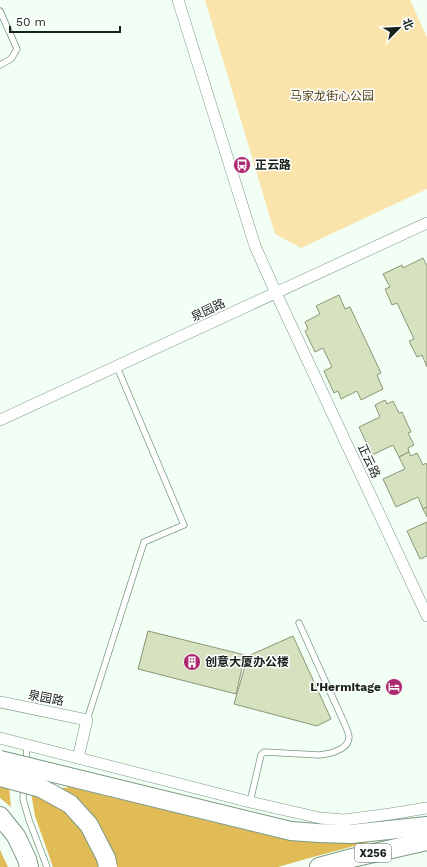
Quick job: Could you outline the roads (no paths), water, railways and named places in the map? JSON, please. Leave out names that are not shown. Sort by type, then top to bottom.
[{"type":"main road","points":[[0,760],[291,830],[351,834],[427,826]]},
{"type":"main road","points":[[0,777],[41,788],[70,804],[89,825],[106,858],[108,867]]},
{"type":"main road","points":[[0,816],[16,836],[27,859],[29,867]]},
{"type":"main road","name":"X256","points":[[319,867],[427,841]]},
{"type":"street","name":"正云路","points":[[178,0],[255,246],[424,603],[427,616]]},
{"type":"street","name":"泉园路","points":[[0,420],[427,223]]},
{"type":"street","name":"泉园路","points":[[0,702],[88,720]]},
{"type":"street","points":[[78,758],[88,720]]},
{"type":"street","points":[[0,738],[250,802],[320,818],[344,820],[427,808]]},
{"type":"lane","points":[[0,12],[17,49],[11,60],[0,64]]},
{"type":"lane","points":[[88,720],[144,542],[184,525],[117,366]]},
{"type":"lane","points":[[250,802],[261,755],[264,752],[327,755],[343,748],[348,742],[349,737],[346,727],[299,623]]},
{"type":"lane","points":[[27,745],[24,800],[29,820],[47,867]]},
{"type":"place","name":"正云路","points":[[242,165]]},
{"type":"place","name":"创意大厦办公楼","points":[[192,662]]},
{"type":"place","name":"L'Hermitage","points":[[394,687]]},
{"type":"park label","name":"马家龙街心公园","points":[[332,96]]}]
